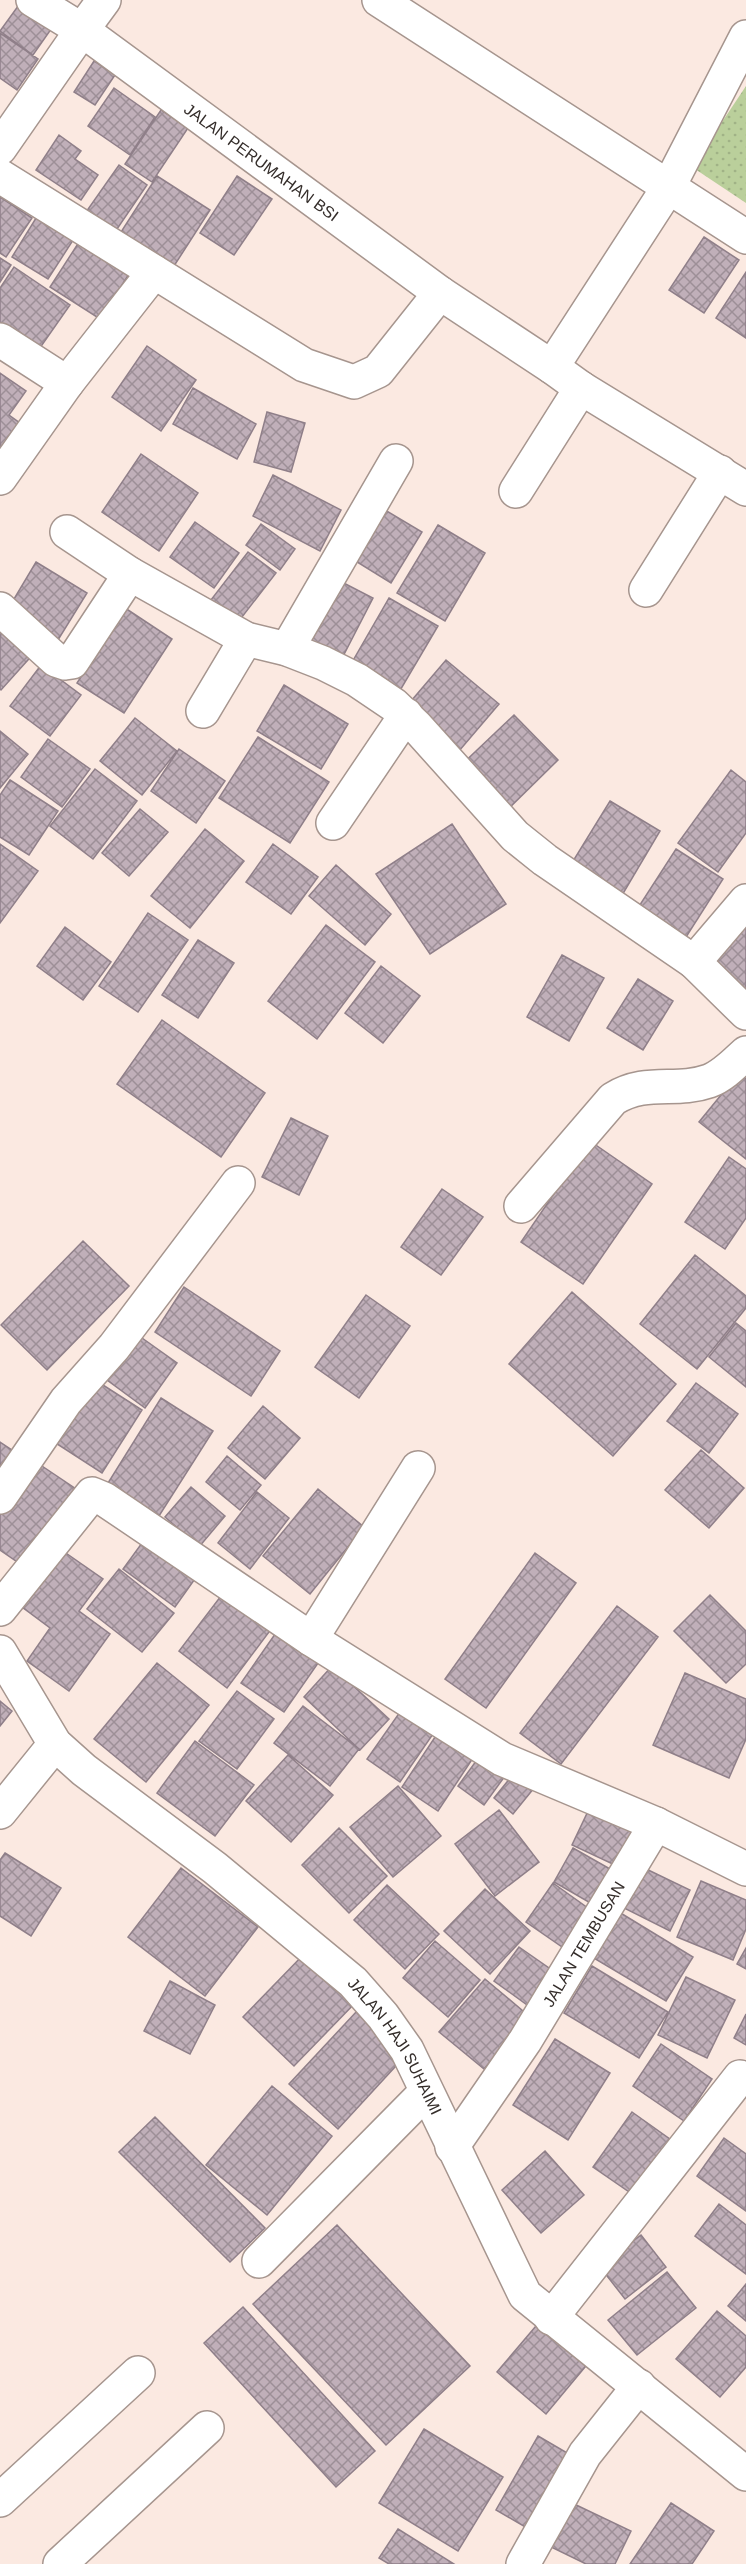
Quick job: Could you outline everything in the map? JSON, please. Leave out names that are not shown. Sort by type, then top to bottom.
[{"type":"street","name":"JALAN PERUMAHAN BSI","points":[[33,0],[82,30],[440,293],[581,388],[733,480],[646,590]]},
{"type":"street","points":[[0,148],[104,0]]},
{"type":"street","points":[[379,0],[746,237]]},
{"type":"street","points":[[552,367],[668,188],[746,37]]},
{"type":"street","points":[[0,176],[304,365],[354,382],[378,370],[440,293]]},
{"type":"street","points":[[0,478],[67,383],[154,272]]},
{"type":"street","points":[[0,340],[67,383]]},
{"type":"street","points":[[516,491],[581,388]]},
{"type":"street","points":[[287,649],[396,461]]},
{"type":"street","points":[[67,532],[130,574],[246,639],[287,649],[357,680],[406,715],[515,836],[545,861],[694,962],[746,1013]]},
{"type":"street","points":[[0,609],[56,660],[65,663],[72,662],[130,574]]},
{"type":"street","points":[[203,711],[246,639]]},
{"type":"street","points":[[333,823],[406,715]]},
{"type":"street","points":[[694,962],[746,901]]},
{"type":"street","points":[[521,1206],[613,1099],[626,1091],[644,1086],[694,1085],[712,1080],[746,1053]]},
{"type":"street","points":[[0,1497],[66,1401],[114,1347],[238,1183]]},
{"type":"street","points":[[311,1639],[418,1468]]},
{"type":"street","points":[[0,1609],[92,1494],[104,1498],[311,1639],[502,1759],[656,1824],[746,1869]]},
{"type":"street","name":"JALAN HAJI SUHAIMI","points":[[0,1652],[55,1744],[84,1770],[215,1868],[353,1982],[394,2030],[406,2050],[525,2295],[746,2474]]},
{"type":"street","points":[[2,1807],[55,1744]]},
{"type":"street","name":"JALAN TEMBUSAN","points":[[452,2147],[525,2041],[656,1824]]},
{"type":"street","points":[[551,2318],[740,2077]]},
{"type":"street","points":[[259,2261],[425,2093]]},
{"type":"street","points":[[0,2500],[138,2373]]},
{"type":"street","points":[[523,2564],[585,2454],[639,2386]]},
{"type":"street","points":[[60,2564],[207,2428]]},
{"type":"green space","points":[[746,86],[746,203],[692,167]]},
{"type":"building","points":[[21,2],[54,25],[33,55],[0,31]]},
{"type":"building","points":[[0,33],[38,59],[17,90],[0,78]]},
{"type":"building","points":[[94,61],[115,75],[95,105],[74,92]]},
{"type":"building","points":[[114,88],[155,117],[130,155],[88,126]]},
{"type":"building","points":[[161,110],[188,128],[152,182],[125,164]]},
{"type":"building","points":[[59,135],[81,151],[75,159],[98,175],[81,200],[36,170]]},
{"type":"building","points":[[119,165],[147,185],[115,232],[86,212]]},
{"type":"building","points":[[157,176],[210,210],[174,266],[121,232]]},
{"type":"building","points":[[237,176],[272,199],[234,255],[200,233]]},
{"type":"building","points":[[0,197],[32,218],[6,257],[0,253]]},
{"type":"building","points":[[41,210],[77,234],[48,279],[12,257]]},
{"type":"building","points":[[704,237],[739,260],[704,313],[669,290]]},
{"type":"building","points":[[81,239],[131,271],[100,319],[50,287]]},
{"type":"building","points":[[0,258],[11,265],[0,282]]},
{"type":"building","points":[[14,267],[70,305],[35,355],[0,331],[0,288]]},
{"type":"building","points":[[746,272],[746,338],[716,318]]},
{"type":"building","points":[[147,346],[196,380],[161,431],[112,397]]},
{"type":"building","points":[[0,373],[26,391],[9,415],[31,431],[14,455],[0,446]]},
{"type":"building","points":[[193,388],[256,424],[237,459],[173,424]]},
{"type":"building","points":[[267,412],[305,423],[291,472],[254,462]]},
{"type":"building","points":[[141,454],[198,493],[159,551],[102,512]]},
{"type":"building","points":[[273,475],[341,510],[320,551],[253,516]]},
{"type":"building","points":[[380,507],[422,532],[391,583],[349,557]]},
{"type":"building","points":[[195,522],[239,553],[214,588],[170,557]]},
{"type":"building","points":[[261,524],[295,549],[280,570],[246,545]]},
{"type":"building","points":[[438,525],[485,553],[445,621],[397,593]]},
{"type":"building","points":[[248,552],[276,573],[235,626],[207,605]]},
{"type":"building","points":[[36,562],[87,593],[58,640],[8,609]]},
{"type":"building","points":[[332,577],[373,598],[337,668],[296,646]]},
{"type":"building","points":[[389,598],[438,626],[395,699],[347,671]]},
{"type":"building","points":[[125,608],[172,639],[124,713],[77,683]]},
{"type":"building","points":[[0,618],[36,651],[1,690],[0,689]]},
{"type":"building","points":[[446,660],[499,704],[459,751],[406,707]]},
{"type":"building","points":[[41,665],[81,695],[50,736],[10,706]]},
{"type":"building","points":[[284,685],[348,724],[321,769],[257,731]]},
{"type":"building","points":[[514,715],[558,760],[501,816],[456,770]]},
{"type":"building","points":[[135,718],[177,751],[142,795],[100,761]]},
{"type":"building","points":[[0,731],[28,754],[0,788]]},
{"type":"building","points":[[258,737],[329,782],[290,843],[219,798]]},
{"type":"building","points":[[48,739],[90,769],[62,807],[21,777]]},
{"type":"building","points":[[179,749],[225,781],[196,823],[151,791]]},
{"type":"building","points":[[95,769],[137,801],[93,859],[50,826]]},
{"type":"building","points":[[731,770],[746,782],[746,833],[718,872],[678,843]]},
{"type":"building","points":[[10,780],[58,811],[29,855],[0,837],[0,795]]},
{"type":"building","points":[[610,801],[660,831],[621,897],[570,866]]},
{"type":"building","points":[[140,809],[168,832],[129,876],[102,853]]},
{"type":"building","points":[[452,824],[506,904],[430,954],[376,874]]},
{"type":"building","points":[[205,829],[244,861],[190,928],[151,896]]},
{"type":"building","points":[[0,844],[38,871],[0,923]]},
{"type":"building","points":[[273,844],[318,877],[291,914],[246,882]]},
{"type":"building","points":[[676,849],[723,879],[681,945],[634,914]]},
{"type":"building","points":[[336,865],[391,914],[365,945],[309,896]]},
{"type":"building","points":[[148,913],[188,940],[138,1012],[99,986]]},
{"type":"building","points":[[326,925],[375,962],[317,1039],[268,1001]]},
{"type":"building","points":[[746,926],[746,992],[713,964]]},
{"type":"building","points":[[65,927],[111,962],[83,1000],[37,966]]},
{"type":"building","points":[[198,940],[234,963],[198,1018],[162,995]]},
{"type":"building","points":[[562,955],[604,978],[569,1041],[527,1017]]},
{"type":"building","points":[[381,966],[420,996],[383,1043],[345,1013]]},
{"type":"building","points":[[638,979],[673,1001],[643,1050],[607,1028]]},
{"type":"building","points":[[162,1020],[265,1093],[221,1157],[117,1084]]},
{"type":"building","points":[[739,1073],[746,1079],[746,1159],[699,1122]]},
{"type":"building","points":[[291,1118],[328,1136],[299,1195],[262,1177]]},
{"type":"building","points":[[590,1141],[652,1184],[583,1284],[521,1242]]},
{"type":"building","points":[[729,1157],[746,1169],[746,1218],[725,1249],[685,1222]]},
{"type":"building","points":[[442,1189],[483,1217],[441,1275],[401,1247]]},
{"type":"building","points":[[83,1241],[129,1286],[47,1370],[1,1325]]},
{"type":"building","points":[[695,1255],[746,1296],[746,1308],[697,1369],[640,1324]]},
{"type":"building","points":[[184,1287],[280,1351],[251,1396],[155,1332]]},
{"type":"building","points":[[572,1292],[676,1384],[613,1456],[509,1364]]},
{"type":"building","points":[[366,1295],[410,1326],[359,1398],[315,1367]]},
{"type":"building","points":[[736,1323],[746,1331],[746,1387],[709,1357]]},
{"type":"building","points":[[135,1333],[177,1363],[145,1408],[103,1377]]},
{"type":"building","points":[[92,1378],[142,1410],[102,1473],[51,1440]]},
{"type":"building","points":[[696,1383],[738,1414],[709,1453],[667,1421]]},
{"type":"building","points":[[161,1398],[213,1431],[159,1516],[108,1483]]},
{"type":"building","points":[[263,1406],[300,1438],[265,1479],[228,1448]]},
{"type":"building","points":[[0,1442],[21,1456],[0,1489]]},
{"type":"building","points":[[701,1450],[744,1488],[709,1528],[665,1490]]},
{"type":"building","points":[[227,1456],[261,1485],[240,1510],[206,1482]]},
{"type":"building","points":[[33,1460],[82,1493],[29,1570],[0,1550],[0,1509]]},
{"type":"building","points":[[191,1487],[225,1516],[199,1547],[165,1517]]},
{"type":"building","points":[[318,1489],[364,1527],[310,1594],[263,1556]]},
{"type":"building","points":[[257,1492],[289,1518],[250,1569],[218,1543]]},
{"type":"building","points":[[150,1532],[202,1569],[175,1607],[123,1569]]},
{"type":"building","points":[[63,1551],[103,1579],[79,1611],[110,1634],[69,1691],[27,1661],[50,1628],[22,1607]]},
{"type":"building","points":[[535,1553],[576,1583],[486,1708],[445,1679]]},
{"type":"building","points":[[119,1569],[174,1613],[142,1652],[87,1609]]},
{"type":"building","points":[[224,1592],[272,1628],[227,1688],[179,1651]]},
{"type":"building","points":[[710,1595],[746,1631],[746,1664],[726,1683],[674,1631]]},
{"type":"building","points":[[617,1606],[658,1637],[561,1764],[520,1733]]},
{"type":"building","points":[[280,1627],[323,1656],[284,1712],[241,1683]]},
{"type":"building","points":[[157,1663],[209,1705],[146,1782],[94,1739]]},
{"type":"building","points":[[332,1666],[389,1719],[360,1750],[304,1697]]},
{"type":"building","points":[[685,1673],[746,1699],[746,1739],[729,1778],[653,1745]]},
{"type":"building","points":[[237,1691],[274,1719],[237,1769],[199,1741]]},
{"type":"building","points":[[0,1701],[12,1711],[0,1726]]},
{"type":"building","points":[[303,1706],[359,1749],[330,1786],[274,1743]]},
{"type":"building","points":[[400,1712],[433,1734],[400,1782],[367,1759]]},
{"type":"building","points":[[439,1731],[475,1755],[438,1811],[402,1787]]},
{"type":"building","points":[[195,1741],[254,1785],[215,1836],[157,1793]]},
{"type":"building","points":[[288,1755],[333,1795],[291,1842],[246,1801]]},
{"type":"building","points":[[479,1757],[505,1776],[484,1805],[458,1786]]},
{"type":"building","points":[[515,1772],[534,1788],[513,1814],[494,1798]]},
{"type":"building","points":[[398,1786],[441,1836],[393,1877],[350,1827]]},
{"type":"building","points":[[590,1807],[636,1829],[617,1866],[572,1845]]},
{"type":"building","points":[[499,1810],[539,1862],[495,1896],[455,1844]]},
{"type":"building","points":[[339,1828],[387,1876],[349,1913],[302,1865]]},
{"type":"building","points":[[573,1848],[619,1874],[599,1908],[554,1882]]},
{"type":"building","points":[[5,1853],[61,1888],[31,1936],[0,1916],[0,1860]]},
{"type":"building","points":[[642,1867],[690,1890],[670,1931],[622,1907]]},
{"type":"building","points":[[181,1868],[258,1927],[205,1996],[128,1937]]},
{"type":"building","points":[[701,1881],[746,1900],[746,1929],[733,1960],[677,1937]]},
{"type":"building","points":[[553,1883],[592,1911],[565,1949],[526,1922]]},
{"type":"building","points":[[387,1885],[439,1934],[405,1969],[354,1920]]},
{"type":"building","points":[[485,1889],[530,1931],[490,1974],[444,1931]]},
{"type":"building","points":[[614,1909],[693,1957],[666,2001],[587,1954]]},
{"type":"building","points":[[435,1941],[480,1980],[448,2017],[403,1978]]},
{"type":"building","points":[[519,1947],[559,1975],[534,2010],[494,1981]]},
{"type":"building","points":[[746,1948],[746,1969],[737,1964]]},
{"type":"building","points":[[305,1953],[356,2002],[294,2066],[243,2017]]},
{"type":"building","points":[[592,1966],[668,2012],[639,2058],[564,2013]]},
{"type":"building","points":[[686,1977],[735,2000],[707,2058],[658,2035]]},
{"type":"building","points":[[485,1979],[529,2016],[484,2069],[439,2032]]},
{"type":"building","points":[[170,1981],[215,2005],[190,2054],[144,2031]]},
{"type":"building","points":[[357,2011],[406,2055],[338,2129],[289,2084]]},
{"type":"building","points":[[746,2014],[746,2045],[734,2038]]},
{"type":"building","points":[[555,2039],[610,2073],[568,2140],[513,2105]]},
{"type":"building","points":[[661,2044],[712,2079],[684,2121],[633,2086]]},
{"type":"building","points":[[272,2086],[332,2136],[267,2215],[206,2165]]},
{"type":"building","points":[[632,2112],[674,2142],[635,2196],[593,2167]]},
{"type":"building","points":[[155,2117],[265,2228],[230,2262],[119,2152]]},
{"type":"building","points":[[724,2138],[746,2154],[746,2211],[697,2176]]},
{"type":"building","points":[[545,2151],[584,2195],[541,2233],[502,2190]]},
{"type":"building","points":[[719,2204],[746,2225],[746,2274],[695,2236]]},
{"type":"building","points":[[337,2225],[470,2366],[386,2445],[253,2304]]},
{"type":"building","points":[[641,2235],[666,2267],[625,2299],[600,2267]]},
{"type":"building","points":[[667,2272],[696,2308],[637,2355],[608,2320]]},
{"type":"building","points":[[746,2284],[746,2321],[728,2306]]},
{"type":"building","points":[[243,2307],[375,2451],[336,2487],[204,2343]]},
{"type":"building","points":[[717,2311],[746,2336],[746,2367],[720,2397],[676,2359]]},
{"type":"building","points":[[541,2320],[590,2361],[546,2414],[497,2372]]},
{"type":"building","points":[[424,2429],[503,2477],[458,2551],[379,2503]]},
{"type":"building","points":[[538,2436],[569,2454],[527,2528],[496,2510]]},
{"type":"building","points":[[572,2503],[631,2531],[615,2564],[586,2564],[551,2547]]},
{"type":"building","points":[[671,2503],[714,2531],[692,2564],[630,2564]]},
{"type":"building","points":[[398,2529],[454,2564],[389,2564],[379,2558]]}]
